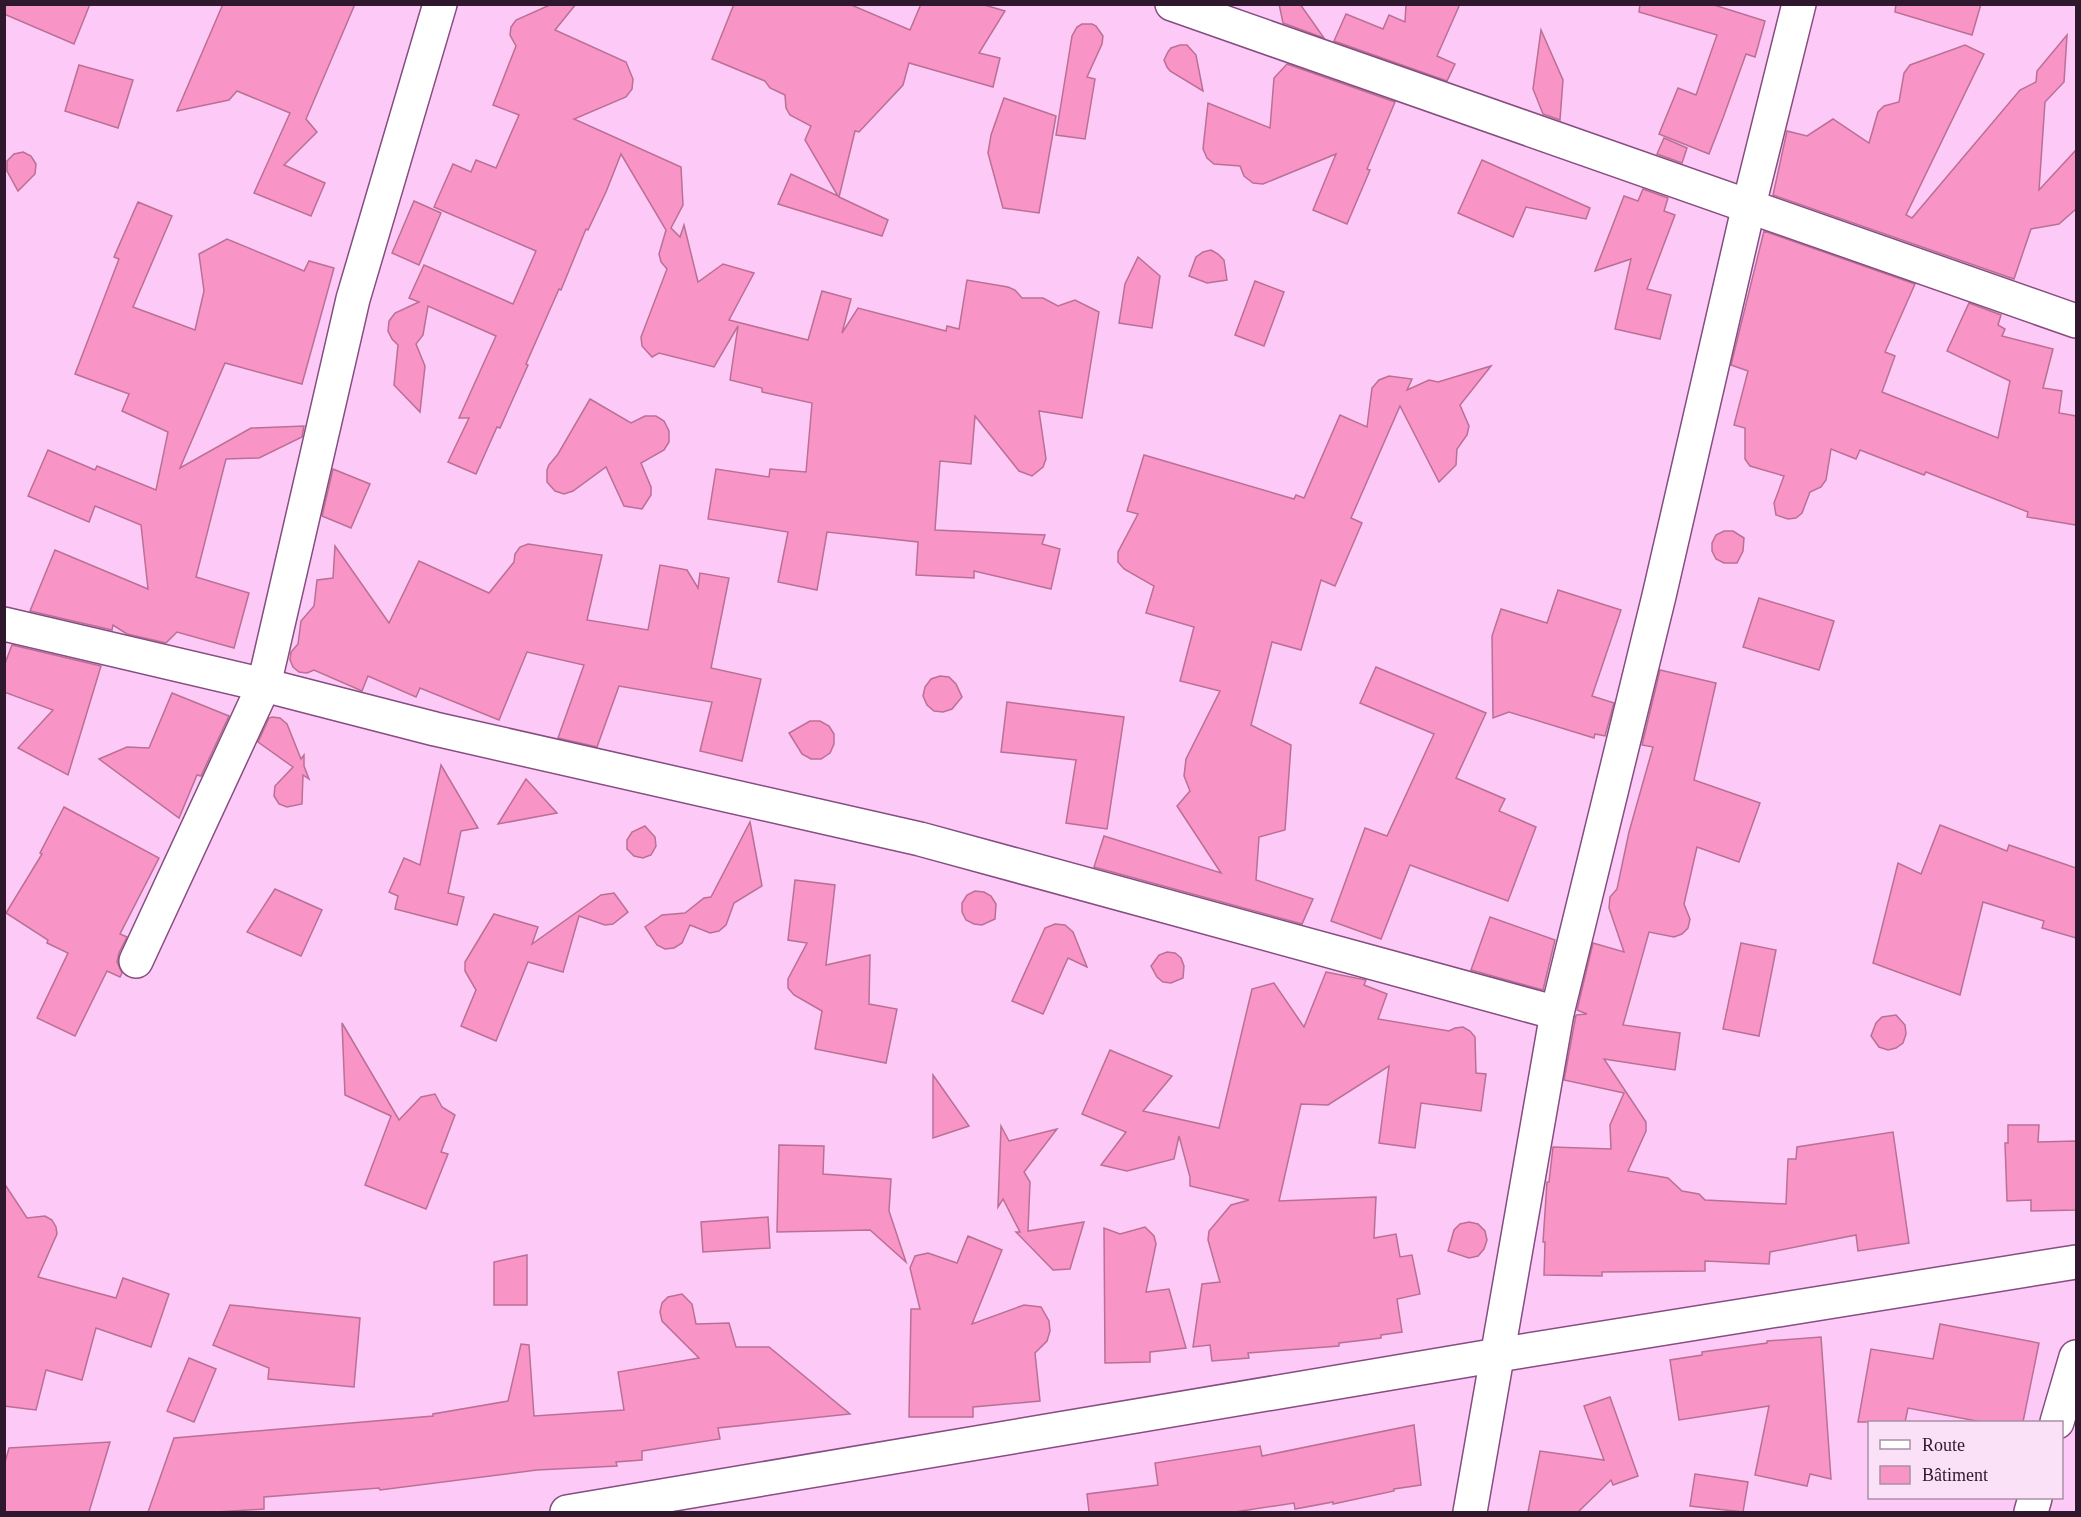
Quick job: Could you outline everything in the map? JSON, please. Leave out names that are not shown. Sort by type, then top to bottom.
[{"type":"main road","points":[[136,962],[264,685],[352,299],[440,4]]},
{"type":"main road","points":[[1172,4],[2076,321]]},
{"type":"main road","points":[[1470,1512],[1557,1012],[1659,596],[1798,4]]},
{"type":"main road","points":[[4,624],[264,685],[435,729],[920,839],[1557,1012]]},
{"type":"main road","points":[[567,1512],[1498,1355],[2076,1262]]},
{"type":"main road","points":[[2057,1421],[2076,1357]]},
{"type":"building","points":[[4,4],[90,4],[74,44],[4,14]]},
{"type":"building","points":[[223,4],[355,4],[306,119],[317,132],[284,165],[325,183],[311,216],[254,193],[290,113],[237,91],[229,100],[177,111]]},
{"type":"building","points":[[552,4],[576,4],[555,30],[626,62],[633,79],[632,89],[626,97],[574,119],[681,167],[683,205],[671,228],[680,237],[684,225],[698,282],[723,264],[754,273],[729,320],[808,340],[822,291],[851,299],[842,333],[858,308],[946,331],[947,326],[959,329],[967,280],[1008,287],[1015,290],[1022,298],[1043,298],[1058,306],[1075,300],[1099,312],[1082,418],[1039,411],[1046,459],[1043,467],[1032,476],[1019,471],[975,416],[971,464],[940,461],[935,530],[1045,535],[1042,544],[1060,549],[1051,589],[974,571],[974,578],[916,575],[918,542],[827,532],[817,590],[778,582],[788,532],[708,519],[716,469],[769,477],[770,469],[806,472],[812,403],[762,392],[762,388],[730,380],[738,326],[714,367],[659,353],[652,357],[642,346],[641,337],[667,269],[661,262],[659,254],[666,230],[621,154],[561,290],[559,289],[500,428],[497,427],[476,474],[448,462],[469,418],[459,418],[496,336],[428,306],[423,335],[416,344],[425,366],[420,412],[394,385],[398,345],[388,331],[389,321],[395,313],[419,302],[409,298],[424,265],[513,304],[536,251],[434,207],[453,164],[471,172],[476,160],[496,168],[519,115],[493,105],[516,46],[510,35],[511,27],[516,20]]},
{"type":"building","points":[[734,4],[849,4],[910,30],[921,4],[981,4],[1005,11],[979,53],[1000,58],[993,87],[909,63],[903,85],[859,132],[855,131],[839,197],[888,220],[882,236],[778,204],[791,174],[838,196],[805,140],[811,126],[790,115],[786,108],[785,95],[770,88],[765,81],[712,59]]},
{"type":"building","points":[[1279,4],[1300,4],[1324,38],[1283,23]]},
{"type":"building","points":[[1406,4],[1460,4],[1437,56],[1455,64],[1447,81],[1334,41],[1346,14],[1383,29],[1389,15],[1405,22]]},
{"type":"building","points":[[1640,4],[1711,4],[1765,21],[1755,57],[1746,54],[1709,154],[1659,134],[1678,88],[1696,95],[1717,35],[1639,12]]},
{"type":"building","points":[[1896,4],[1981,4],[1972,35],[1895,12]]},
{"type":"building","points":[[1082,24],[1096,26],[1103,36],[1102,44],[1087,77],[1095,79],[1085,139],[1056,135],[1072,36],[1077,27]]},
{"type":"building","points":[[1541,30],[1563,80],[1560,120],[1543,114],[1533,89]]},
{"type":"building","points":[[2067,35],[2064,82],[2045,102],[2039,190],[2076,150],[2076,209],[2059,224],[2031,229],[2014,279],[1773,195],[1787,131],[1807,136],[1833,119],[1869,143],[1878,112],[1884,106],[1899,102],[1904,73],[1910,65],[1965,45],[1984,54],[1906,215],[1912,218],[2020,90],[2036,82],[2037,71]]},
{"type":"building","points":[[1187,45],[1196,55],[1203,91],[1167,67],[1164,60],[1168,52],[1171,48]]},
{"type":"building","points":[[1287,64],[1395,102],[1347,224],[1313,210],[1336,154],[1263,184],[1253,183],[1244,176],[1240,166],[1214,164],[1207,158],[1203,149],[1208,103],[1270,128],[1274,78]]},
{"type":"building","points":[[79,65],[133,80],[118,128],[65,111]]},
{"type":"building","points":[[1004,98],[1056,116],[1039,213],[1003,208],[988,153],[991,135]]},
{"type":"building","points":[[1664,138],[1687,148],[1682,163],[1657,154]]},
{"type":"building","points":[[23,152],[31,156],[36,164],[35,174],[18,191],[7,171],[7,161],[14,154]]},
{"type":"building","points":[[1482,160],[1590,208],[1586,219],[1526,207],[1513,237],[1458,213]]},
{"type":"building","points":[[1643,189],[1668,198],[1664,211],[1675,215],[1647,289],[1671,295],[1660,339],[1615,329],[1631,259],[1595,271],[1624,196],[1638,201]]},
{"type":"building","points":[[414,201],[441,213],[419,265],[392,253]]},
{"type":"building","points":[[138,202],[172,216],[133,307],[195,330],[204,291],[199,254],[227,239],[304,271],[309,261],[334,268],[302,384],[225,363],[180,468],[251,428],[304,426],[302,437],[259,458],[226,459],[196,577],[249,593],[234,648],[177,632],[166,643],[127,634],[113,625],[112,630],[30,611],[55,550],[148,589],[141,525],[95,506],[89,522],[28,496],[48,450],[95,470],[97,466],[156,490],[168,432],[122,411],[129,394],[75,374],[119,259],[114,257]]},
{"type":"building","points":[[1764,231],[1915,284],[1885,352],[1895,356],[1882,392],[1998,438],[2010,381],[1947,351],[1969,303],[2001,315],[1998,325],[2005,329],[2002,336],[2053,349],[2043,388],[2062,391],[2059,413],[2076,416],[2076,525],[2027,517],[2028,512],[1926,472],[1924,475],[1860,450],[1856,459],[1831,449],[1826,480],[1821,487],[1810,492],[1802,513],[1796,518],[1788,519],[1776,515],[1774,503],[1784,476],[1750,466],[1745,459],[1745,428],[1734,425],[1748,371],[1731,365]]},
{"type":"building","points":[[1211,250],[1224,260],[1227,280],[1207,283],[1189,276],[1196,257]]},
{"type":"building","points":[[1138,257],[1160,276],[1152,328],[1119,323],[1125,284]]},
{"type":"building","points":[[1255,281],[1284,292],[1264,346],[1235,335]]},
{"type":"building","points":[[1491,366],[1460,405],[1469,426],[1467,435],[1457,449],[1456,465],[1439,482],[1400,406],[1351,518],[1362,523],[1335,586],[1321,580],[1301,650],[1272,642],[1251,725],[1291,745],[1285,830],[1259,837],[1256,880],[1313,899],[1302,924],[1094,867],[1104,836],[1221,873],[1177,806],[1190,791],[1184,776],[1186,759],[1220,691],[1180,681],[1194,627],[1146,613],[1154,586],[1124,569],[1118,562],[1118,552],[1138,514],[1127,511],[1144,455],[1294,499],[1296,495],[1304,498],[1340,415],[1367,427],[1372,388],[1379,380],[1389,376],[1412,379],[1407,390],[1429,380],[1438,382]]},
{"type":"building","points":[[590,399],[631,423],[645,416],[656,416],[664,421],[669,431],[669,442],[664,450],[641,463],[651,487],[651,495],[642,509],[624,506],[606,467],[573,491],[564,494],[555,491],[547,482],[549,465],[558,454]]},
{"type":"building","points":[[333,469],[370,484],[351,528],[322,516]]},
{"type":"building","points":[[1724,531],[1733,531],[1744,538],[1743,551],[1737,563],[1724,563],[1716,559],[1712,551],[1712,543],[1716,535]]},
{"type":"building","points":[[528,544],[602,555],[587,620],[648,630],[660,565],[687,570],[698,588],[700,573],[729,578],[711,668],[761,679],[742,761],[700,751],[712,702],[619,686],[597,747],[558,738],[584,665],[527,652],[499,720],[420,688],[416,697],[368,676],[362,691],[314,670],[307,673],[299,672],[293,667],[290,660],[291,652],[298,644],[301,621],[314,606],[317,580],[333,578],[335,546],[389,623],[419,561],[489,593],[514,562],[515,554],[520,547]]},
{"type":"building","points":[[1558,590],[1621,610],[1592,696],[1614,703],[1605,736],[1595,734],[1594,738],[1509,712],[1493,718],[1492,636],[1501,609],[1547,623]]},
{"type":"building","points":[[1759,598],[1834,621],[1819,670],[1743,647]]},
{"type":"building","points":[[12,645],[101,666],[68,775],[18,748],[53,710],[4,692],[4,666]]},
{"type":"building","points":[[1376,667],[1486,713],[1456,778],[1505,799],[1499,811],[1536,827],[1508,901],[1410,865],[1381,939],[1331,921],[1365,828],[1387,836],[1434,734],[1360,703]]},
{"type":"building","points":[[1660,670],[1716,683],[1694,780],[1760,803],[1739,862],[1697,847],[1684,904],[1690,919],[1688,928],[1682,934],[1674,937],[1649,932],[1623,1025],[1680,1033],[1675,1070],[1604,1059],[1646,1122],[1646,1131],[1628,1171],[1668,1178],[1682,1191],[1699,1194],[1705,1200],[1786,1204],[1788,1159],[1796,1159],[1797,1147],[1893,1132],[1909,1243],[1858,1251],[1856,1235],[1770,1252],[1769,1264],[1705,1261],[1705,1271],[1602,1272],[1602,1276],[1544,1275],[1545,1242],[1543,1242],[1547,1182],[1549,1182],[1553,1147],[1611,1149],[1610,1125],[1624,1093],[1564,1080],[1576,1015],[1587,1014],[1577,1010],[1593,943],[1624,952],[1609,908],[1610,897],[1617,889],[1629,832],[1653,747],[1642,745]]},
{"type":"building","points":[[940,676],[949,677],[956,684],[962,697],[952,709],[943,712],[934,711],[927,705],[923,696],[925,687],[931,679]]},
{"type":"building","points":[[172,693],[229,716],[201,776],[197,775],[179,818],[99,759],[127,747],[149,748]]},
{"type":"building","points":[[1007,702],[1124,717],[1107,829],[1066,823],[1076,760],[1001,752]]},
{"type":"building","points":[[269,718],[280,718],[287,724],[301,759],[304,755],[304,766],[309,779],[303,775],[302,804],[287,807],[279,804],[274,796],[275,786],[293,767],[258,742]]},
{"type":"building","points":[[810,721],[820,721],[829,726],[834,734],[834,744],[830,753],[821,759],[811,759],[802,754],[789,733]]},
{"type":"building","points":[[441,765],[478,828],[461,831],[448,893],[464,897],[457,925],[395,909],[398,896],[389,892],[404,858],[420,865]]},
{"type":"building","points":[[526,779],[557,813],[498,824]]},
{"type":"building","points":[[64,807],[159,858],[120,934],[127,937],[117,962],[122,973],[120,977],[107,971],[75,1036],[37,1018],[68,953],[47,943],[48,940],[6,913],[42,854],[40,853]]},
{"type":"building","points":[[750,822],[762,886],[734,903],[726,925],[719,931],[710,933],[690,925],[682,943],[674,948],[665,949],[657,945],[645,927],[662,915],[685,913],[704,898],[711,897]]},
{"type":"building","points":[[1940,825],[2007,851],[2009,845],[2076,868],[2076,938],[2042,928],[2044,921],[1983,902],[1960,995],[1873,963],[1898,863],[1921,874]]},
{"type":"building","points":[[645,826],[655,837],[656,846],[651,855],[643,858],[634,856],[627,849],[627,840],[632,832]]},
{"type":"building","points":[[795,880],[835,885],[826,965],[870,955],[869,1004],[897,1009],[886,1063],[815,1049],[822,1011],[794,995],[788,988],[788,979],[807,943],[788,940]]},
{"type":"building","points":[[275,889],[322,910],[301,956],[247,932]]},
{"type":"building","points":[[975,891],[991,896],[996,904],[995,919],[982,925],[966,920],[962,912],[962,903],[967,895]]},
{"type":"building","points":[[614,893],[628,912],[613,924],[605,925],[579,916],[563,972],[528,962],[496,1041],[461,1026],[476,990],[465,971],[465,962],[494,914],[538,927],[532,944],[601,895]]},
{"type":"building","points":[[1490,917],[1555,940],[1543,990],[1471,970]]},
{"type":"building","points":[[1055,924],[1065,925],[1073,932],[1087,967],[1068,958],[1043,1014],[1012,1001],[1045,928]]},
{"type":"building","points":[[1741,943],[1776,950],[1759,1036],[1723,1029]]},
{"type":"building","points":[[1167,952],[1175,953],[1181,958],[1184,966],[1183,978],[1171,983],[1163,982],[1157,977],[1151,966],[1159,955]]},
{"type":"building","points":[[1326,972],[1366,980],[1364,985],[1387,994],[1378,1019],[1449,1031],[1463,1027],[1470,1031],[1475,1037],[1476,1073],[1486,1074],[1481,1111],[1421,1103],[1415,1148],[1379,1143],[1389,1066],[1328,1105],[1301,1104],[1279,1201],[1376,1197],[1374,1238],[1396,1234],[1400,1257],[1412,1255],[1420,1294],[1397,1299],[1402,1332],[1381,1335],[1381,1338],[1339,1343],[1339,1346],[1248,1353],[1249,1358],[1212,1361],[1210,1345],[1193,1347],[1202,1284],[1220,1282],[1208,1240],[1209,1231],[1231,1205],[1249,1200],[1190,1186],[1190,1177],[1179,1136],[1174,1159],[1127,1171],[1101,1165],[1126,1132],[1082,1114],[1110,1050],[1172,1076],[1143,1111],[1219,1128],[1252,989],[1274,983],[1304,1027]]},
{"type":"building","points":[[1896,1015],[1905,1025],[1906,1034],[1903,1043],[1888,1050],[1879,1047],[1871,1036],[1876,1023],[1882,1017]]},
{"type":"building","points":[[342,1023],[399,1120],[421,1097],[435,1094],[442,1107],[455,1115],[441,1152],[448,1154],[426,1209],[365,1185],[391,1116],[345,1095]]},
{"type":"building","points":[[933,1075],[969,1126],[933,1138]]},
{"type":"building","points":[[2008,1125],[2039,1125],[2038,1142],[2076,1141],[2076,1210],[2031,1211],[2031,1200],[2007,1201],[2005,1143],[2008,1143]]},
{"type":"building","points":[[1001,1126],[1009,1141],[1057,1129],[1024,1172],[1030,1182],[1028,1231],[1084,1222],[1070,1269],[1053,1270],[1016,1232],[1020,1232],[1003,1199],[998,1207]]},
{"type":"building","points":[[779,1145],[824,1146],[823,1174],[891,1179],[889,1211],[906,1262],[870,1230],[777,1232]]},
{"type":"building","points":[[4,1183],[27,1218],[45,1216],[52,1220],[56,1227],[57,1234],[38,1277],[116,1298],[123,1278],[169,1294],[151,1347],[96,1328],[82,1380],[46,1370],[36,1410],[4,1406]]},
{"type":"building","points":[[768,1217],[770,1248],[703,1252],[701,1222]]},
{"type":"building","points":[[1469,1222],[1478,1224],[1485,1231],[1487,1240],[1478,1256],[1469,1258],[1448,1251],[1454,1230],[1460,1224]]},
{"type":"building","points":[[1145,1227],[1154,1236],[1156,1244],[1146,1292],[1169,1289],[1186,1348],[1150,1352],[1150,1362],[1105,1363],[1104,1228],[1120,1234]]},
{"type":"building","points":[[968,1236],[1002,1250],[972,1324],[1024,1305],[1041,1307],[1049,1321],[1050,1331],[1047,1341],[1035,1353],[1040,1401],[973,1407],[973,1417],[909,1417],[911,1309],[920,1309],[910,1268],[915,1256],[928,1253],[957,1263]]},
{"type":"building","points":[[527,1255],[527,1305],[494,1305],[494,1262]]},
{"type":"building","points":[[682,1294],[692,1304],[696,1324],[729,1323],[736,1347],[769,1347],[850,1414],[718,1428],[720,1439],[642,1451],[642,1460],[616,1462],[617,1466],[537,1470],[380,1490],[379,1488],[264,1497],[264,1509],[148,1512],[174,1438],[433,1416],[433,1414],[508,1401],[521,1344],[529,1345],[534,1416],[624,1410],[618,1372],[699,1358],[662,1321],[660,1312],[662,1303],[668,1297]]},
{"type":"building","points":[[230,1305],[360,1318],[354,1387],[268,1379],[269,1368],[213,1345]]},
{"type":"building","points":[[1940,1324],[2039,1343],[2023,1421],[1977,1421],[1908,1408],[1905,1421],[1858,1422],[1871,1349],[1933,1359]]},
{"type":"building","points":[[1821,1337],[1831,1479],[1810,1474],[1807,1486],[1755,1475],[1769,1406],[1679,1420],[1670,1360],[1702,1355],[1702,1352],[1767,1343],[1767,1341]]},
{"type":"building","points":[[189,1358],[216,1369],[194,1422],[167,1411]]},
{"type":"building","points":[[1610,1397],[1638,1476],[1613,1485],[1611,1480],[1578,1512],[1528,1512],[1540,1451],[1604,1460],[1584,1406]]},
{"type":"building","points":[[1414,1425],[1421,1485],[1333,1504],[1333,1502],[1295,1509],[1294,1503],[1235,1512],[1089,1512],[1087,1494],[1158,1485],[1155,1463],[1260,1446],[1262,1456]]},
{"type":"building","points":[[110,1442],[89,1512],[4,1512],[4,1466],[9,1448]]},
{"type":"building","points":[[1695,1474],[1748,1482],[1743,1512],[1690,1506]]}]
